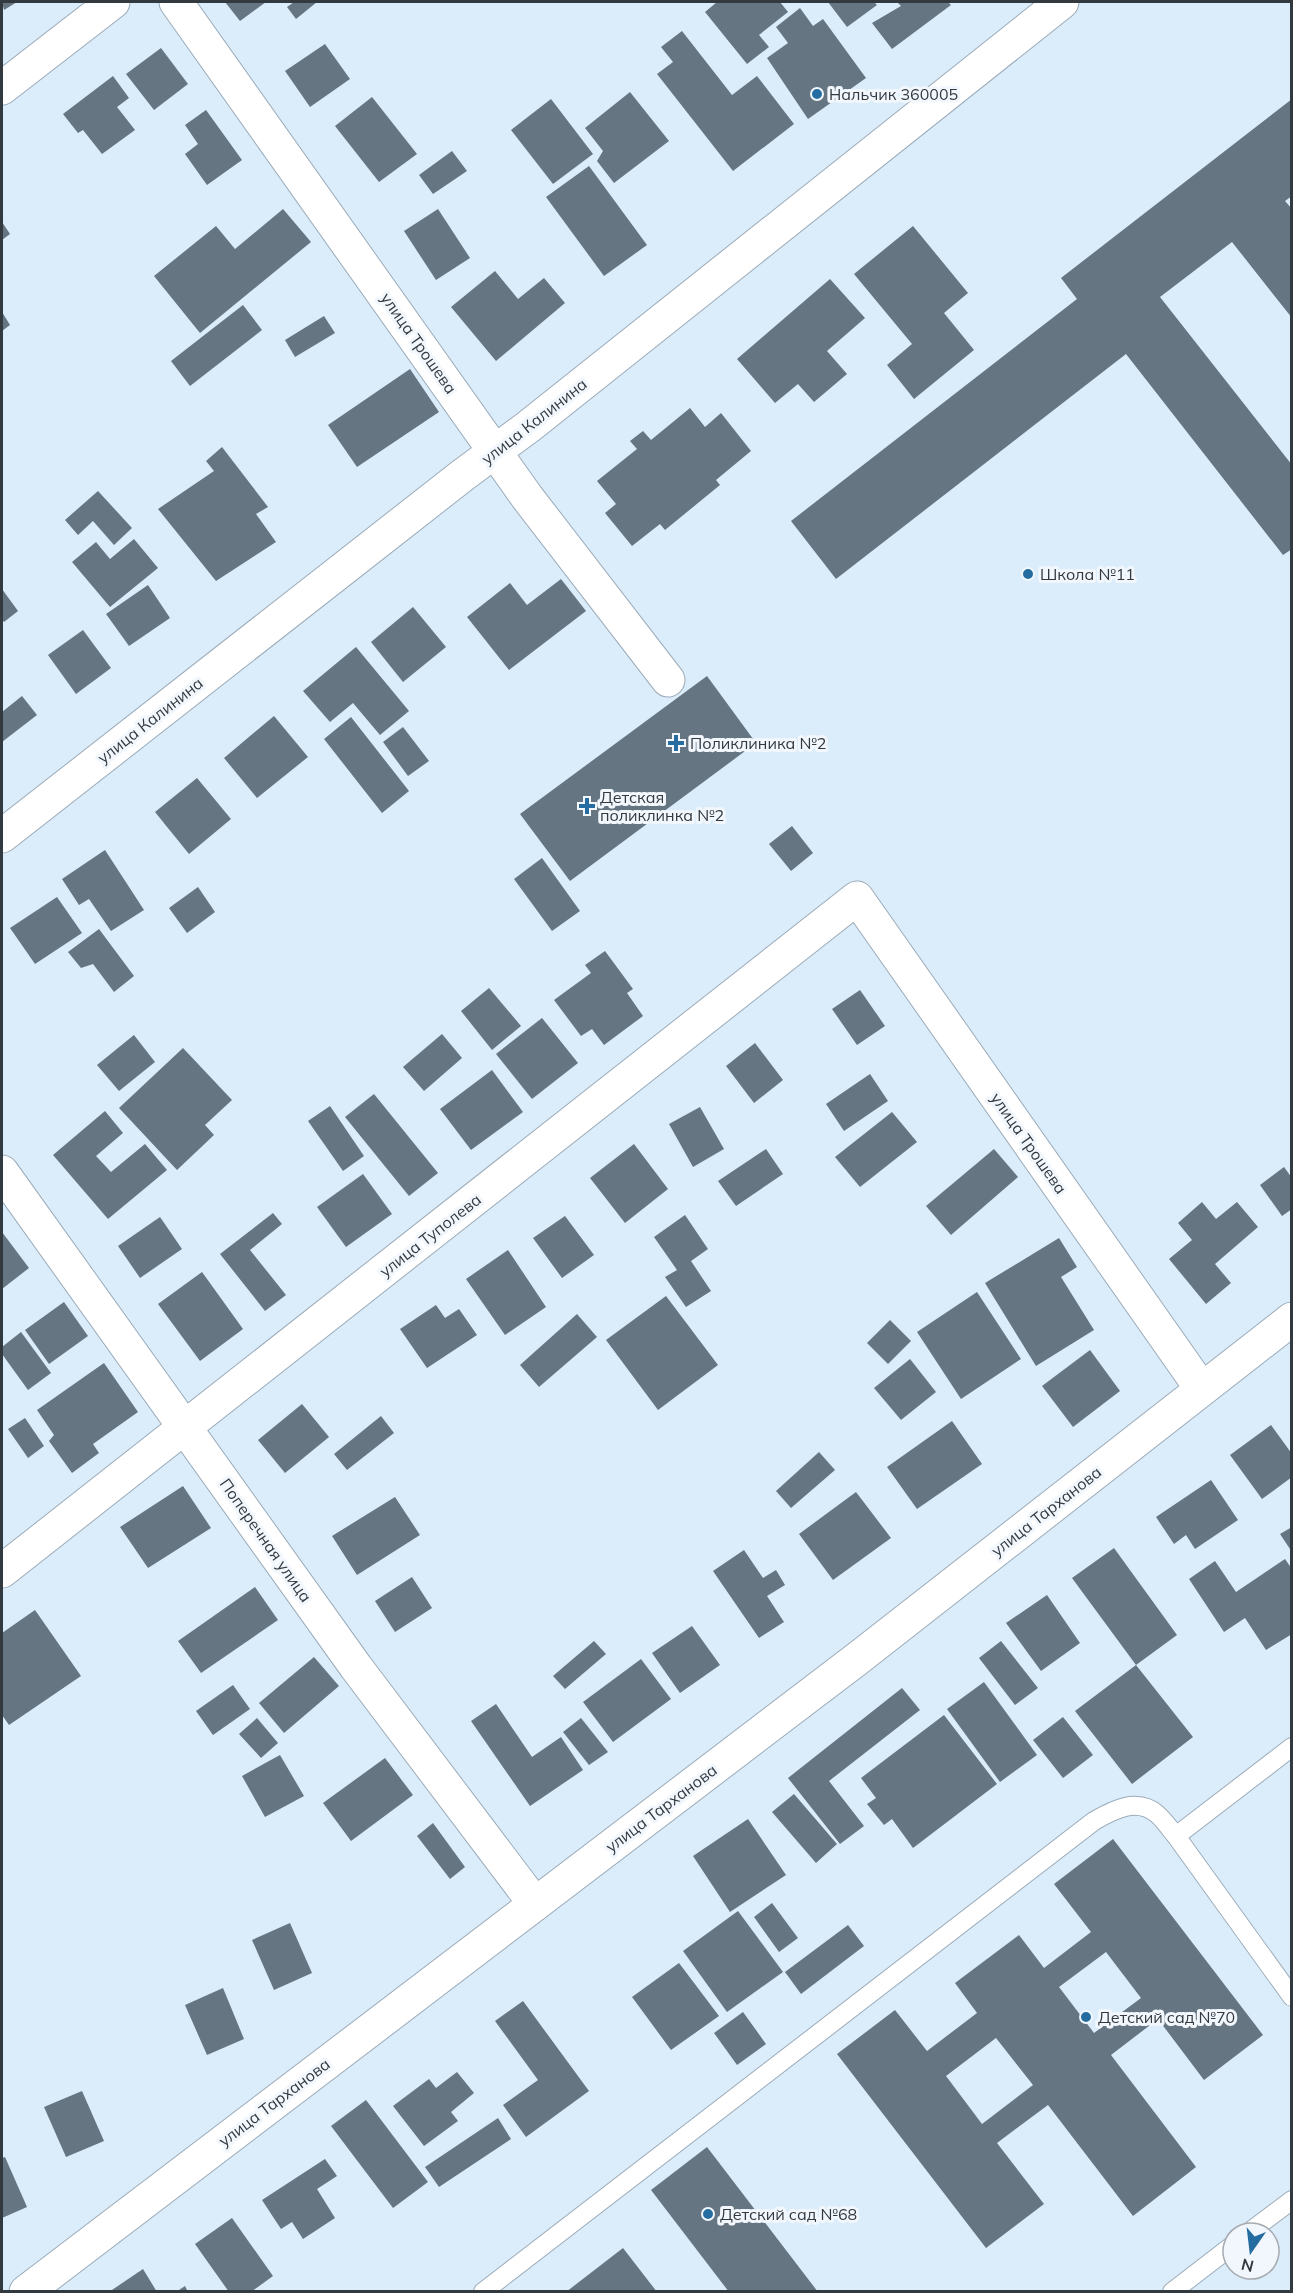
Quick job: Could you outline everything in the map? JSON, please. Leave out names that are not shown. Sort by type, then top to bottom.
[{"type":"street","points":[[2,88],[113,2]]},
{"type":"street","name":"улица Трошева","points":[[176,2],[527,497],[668,680]]},
{"type":"street","name":"улица Калинина","points":[[2,836],[463,475],[496,452],[1062,2]]},
{"type":"street","name":"улица Трошева","points":[[857,898],[1201,1388]]},
{"type":"street","name":"улица Туполева","points":[[2,1571],[857,898]]},
{"type":"street","name":"Поперечная улица","points":[[2,1172],[356,1667],[535,1904]]},
{"type":"street","name":"улица Тарханова","points":[[26,2292],[857,1659],[1292,1318]]},
{"type":"lane","points":[[1176,1836],[1292,1747]]},
{"type":"lane","points":[[483,2292],[1094,1821],[1118,1808],[1137,1805],[1156,1812],[1176,1836],[1292,1997]]},
{"type":"lane","points":[[1264,2221],[1292,2200]]},
{"type":"lane","points":[[1172,2292],[1221,2254]]},
{"type":"building","points":[[2,2],[17,2],[4,10]]},
{"type":"building","points":[[225,2],[266,2],[240,21]]},
{"type":"building","points":[[294,2],[317,2],[296,19],[287,7]]},
{"type":"building","points":[[717,2],[780,2],[788,12],[759,35],[769,47],[747,64],[705,12]]},
{"type":"building","points":[[828,2],[874,2],[877,5],[847,27]]},
{"type":"building","points":[[897,2],[948,2],[951,5],[892,49],[872,23],[901,6]]},
{"type":"building","points":[[800,8],[813,26],[823,19],[866,78],[808,119],[767,58],[788,43],[776,27]]},
{"type":"building","points":[[682,31],[732,95],[757,76],[794,124],[733,171],[657,74],[673,62],[661,47]]},
{"type":"building","points":[[325,44],[350,79],[310,107],[285,71]]},
{"type":"building","points":[[161,48],[188,84],[154,110],[126,74]]},
{"type":"building","points":[[113,76],[129,98],[117,107],[135,130],[102,154],[83,130],[78,133],[63,114]]},
{"type":"building","points":[[630,92],[669,141],[614,183],[597,161],[603,151],[585,128]]},
{"type":"building","points":[[372,97],[417,154],[379,182],[335,126]]},
{"type":"building","points":[[551,99],[593,154],[553,184],[511,130]]},
{"type":"building","points":[[1292,99],[1292,196],[1285,201],[1292,209],[1292,318],[1232,242],[1160,297],[1292,465],[1292,549],[1283,555],[1126,354],[836,579],[791,521],[1077,299],[1061,278]]},
{"type":"building","points":[[206,110],[242,160],[207,185],[185,154],[198,144],[185,125]]},
{"type":"building","points":[[452,151],[467,171],[433,194],[419,175]]},
{"type":"building","points":[[589,166],[647,245],[604,276],[546,197]]},
{"type":"building","points":[[283,209],[311,242],[200,333],[154,276],[216,226],[235,249]]},
{"type":"building","points":[[438,209],[470,258],[436,280],[404,231]]},
{"type":"building","points":[[2,222],[10,234],[2,240]]},
{"type":"building","points":[[913,226],[968,293],[944,313],[974,350],[914,399],[887,365],[912,344],[854,274]]},
{"type":"building","points":[[495,271],[518,299],[544,278],[565,303],[496,361],[451,307]]},
{"type":"building","points":[[830,279],[865,318],[827,351],[847,374],[814,402],[798,384],[775,403],[737,359]]},
{"type":"building","points":[[243,305],[262,330],[190,386],[171,361]]},
{"type":"building","points":[[2,312],[10,325],[2,331]]},
{"type":"building","points":[[324,316],[335,333],[295,357],[285,340]]},
{"type":"building","points":[[410,369],[439,412],[357,467],[328,425]]},
{"type":"building","points":[[690,408],[705,427],[721,413],[751,451],[716,480],[720,485],[665,530],[660,524],[632,546],[605,513],[616,504],[597,481],[637,449],[630,441],[643,431],[651,440]]},
{"type":"building","points":[[222,447],[268,507],[256,514],[276,542],[216,581],[158,509],[214,471],[206,461]]},
{"type":"building","points":[[98,491],[132,528],[114,545],[93,521],[78,535],[65,520]]},
{"type":"building","points":[[134,539],[158,568],[110,607],[72,562],[96,542],[110,559]]},
{"type":"building","points":[[561,579],[586,611],[509,670],[467,617],[510,583],[527,605]]},
{"type":"building","points":[[148,585],[170,618],[129,646],[106,614]]},
{"type":"building","points":[[2,589],[18,611],[4,622],[2,619]]},
{"type":"building","points":[[413,607],[446,647],[403,682],[371,642]]},
{"type":"building","points":[[83,630],[111,668],[76,694],[48,655]]},
{"type":"building","points":[[356,647],[409,711],[380,735],[353,703],[330,722],[303,691]]},
{"type":"building","points":[[707,676],[756,743],[570,881],[520,814]]},
{"type":"building","points":[[22,696],[37,715],[2,742],[2,712]]},
{"type":"building","points":[[274,716],[308,757],[257,798],[224,758]]},
{"type":"building","points":[[351,717],[409,791],[382,813],[324,739]]},
{"type":"building","points":[[403,727],[429,761],[408,776],[383,742]]},
{"type":"building","points":[[197,778],[231,819],[189,854],[155,812]]},
{"type":"building","points":[[792,826],[813,853],[791,871],[769,844]]},
{"type":"building","points":[[105,850],[144,910],[111,931],[89,899],[79,905],[62,879]]},
{"type":"building","points":[[542,858],[580,911],[552,931],[514,879]]},
{"type":"building","points":[[198,887],[215,912],[187,933],[169,908]]},
{"type":"building","points":[[57,897],[82,933],[35,964],[10,928]]},
{"type":"building","points":[[99,929],[134,976],[114,992],[93,964],[81,968],[68,952]]},
{"type":"building","points":[[605,951],[633,989],[627,993],[643,1016],[604,1045],[592,1029],[581,1036],[554,1000],[591,973],[585,965]]},
{"type":"building","points":[[489,988],[521,1026],[492,1050],[461,1011]]},
{"type":"building","points":[[860,990],[885,1026],[857,1045],[832,1009]]},
{"type":"building","points":[[542,1018],[578,1063],[532,1099],[496,1054]]},
{"type":"building","points":[[442,1034],[462,1058],[424,1091],[403,1067]]},
{"type":"building","points":[[134,1035],[155,1062],[119,1091],[97,1065]]},
{"type":"building","points":[[755,1043],[783,1080],[754,1103],[726,1066]]},
{"type":"building","points":[[183,1048],[232,1100],[205,1125],[214,1135],[177,1170],[119,1108]]},
{"type":"building","points":[[492,1070],[523,1112],[471,1150],[440,1109]]},
{"type":"building","points":[[870,1074],[888,1101],[844,1131],[826,1104]]},
{"type":"building","points":[[374,1094],[438,1173],[409,1196],[345,1117]]},
{"type":"building","points":[[330,1106],[364,1156],[343,1171],[308,1121]]},
{"type":"building","points":[[700,1107],[724,1149],[693,1167],[669,1124]]},
{"type":"building","points":[[105,1111],[123,1133],[96,1156],[111,1172],[145,1144],[167,1170],[108,1219],[53,1155]]},
{"type":"building","points":[[892,1112],[917,1142],[860,1187],[835,1157]]},
{"type":"building","points":[[634,1144],[668,1189],[625,1223],[590,1178]]},
{"type":"building","points":[[766,1149],[783,1174],[736,1206],[718,1181]]},
{"type":"building","points":[[994,1149],[1018,1177],[951,1235],[926,1206]]},
{"type":"building","points":[[1284,1167],[1292,1178],[1292,1209],[1282,1216],[1260,1185]]},
{"type":"building","points":[[363,1174],[392,1214],[346,1247],[317,1207]]},
{"type":"building","points":[[1202,1202],[1216,1219],[1237,1202],[1258,1227],[1215,1264],[1231,1283],[1206,1304],[1169,1259],[1192,1240],[1178,1223]]},
{"type":"building","points":[[273,1213],[282,1224],[250,1250],[286,1295],[265,1311],[220,1254]]},
{"type":"building","points":[[685,1215],[708,1249],[691,1261],[711,1291],[686,1307],[665,1277],[677,1270],[654,1237]]},
{"type":"building","points":[[565,1216],[594,1255],[562,1278],[533,1238]]},
{"type":"building","points":[[160,1217],[182,1249],[140,1278],[118,1246]]},
{"type":"building","points":[[2,1232],[29,1268],[2,1289]]},
{"type":"building","points":[[1059,1238],[1077,1267],[1061,1277],[1094,1330],[1036,1366],[985,1283]]},
{"type":"building","points":[[508,1250],[546,1307],[505,1335],[466,1279]]},
{"type":"building","points":[[202,1272],[243,1329],[200,1361],[158,1304]]},
{"type":"building","points":[[977,1292],[1021,1359],[961,1399],[917,1332]]},
{"type":"building","points":[[666,1296],[718,1365],[658,1410],[606,1340]]},
{"type":"building","points":[[64,1302],[88,1336],[49,1364],[25,1330]]},
{"type":"building","points":[[436,1305],[445,1318],[459,1309],[477,1335],[427,1368],[400,1329]]},
{"type":"building","points":[[577,1314],[597,1337],[539,1387],[520,1365]]},
{"type":"building","points":[[890,1320],[911,1341],[888,1364],[867,1343]]},
{"type":"building","points":[[21,1332],[51,1373],[28,1390],[2,1354],[2,1347]]},
{"type":"building","points":[[1090,1350],[1120,1391],[1073,1427],[1042,1386]]},
{"type":"building","points":[[910,1359],[936,1392],[901,1420],[874,1388]]},
{"type":"building","points":[[104,1363],[138,1412],[93,1444],[99,1453],[72,1473],[49,1441],[54,1435],[37,1410]]},
{"type":"building","points":[[302,1404],[329,1437],[285,1473],[258,1440]]},
{"type":"building","points":[[381,1416],[394,1433],[347,1470],[334,1454]]},
{"type":"building","points":[[25,1418],[44,1446],[28,1458],[8,1429]]},
{"type":"building","points":[[952,1421],[982,1464],[917,1509],[887,1467]]},
{"type":"building","points":[[1271,1425],[1292,1454],[1292,1477],[1262,1499],[1230,1455]]},
{"type":"building","points":[[819,1452],[835,1470],[791,1508],[776,1491]]},
{"type":"building","points":[[1211,1480],[1238,1520],[1195,1549],[1186,1535],[1174,1544],[1156,1517]]},
{"type":"building","points":[[183,1486],[211,1528],[148,1568],[120,1527]]},
{"type":"building","points":[[856,1492],[891,1538],[833,1580],[799,1534]]},
{"type":"building","points":[[395,1497],[420,1535],[357,1575],[332,1536]]},
{"type":"building","points":[[1292,1527],[1292,1552],[1280,1534]]},
{"type":"building","points":[[1114,1548],[1177,1635],[1136,1665],[1072,1578]]},
{"type":"building","points":[[744,1550],[763,1578],[776,1570],[785,1585],[767,1596],[784,1622],[759,1638],[713,1571]]},
{"type":"building","points":[[1285,1559],[1292,1569],[1292,1634],[1266,1650],[1245,1618],[1224,1632],[1189,1579],[1215,1561],[1236,1592]]},
{"type":"building","points":[[412,1577],[432,1608],[395,1632],[375,1601]]},
{"type":"building","points":[[255,1587],[278,1620],[201,1673],[178,1641]]},
{"type":"building","points":[[1047,1595],[1080,1643],[1041,1671],[1006,1623]]},
{"type":"building","points":[[35,1610],[81,1676],[9,1725],[2,1715],[2,1633]]},
{"type":"building","points":[[692,1626],[720,1665],[680,1693],[652,1653]]},
{"type":"building","points":[[594,1641],[606,1654],[565,1689],[553,1676]]},
{"type":"building","points":[[1001,1641],[1038,1688],[1015,1705],[979,1658]]},
{"type":"building","points":[[314,1657],[339,1686],[284,1733],[259,1703]]},
{"type":"building","points":[[641,1659],[671,1699],[613,1742],[583,1702]]},
{"type":"building","points":[[1136,1665],[1193,1737],[1132,1784],[1075,1711]]},
{"type":"building","points":[[984,1682],[1037,1755],[1000,1782],[947,1709]]},
{"type":"building","points":[[233,1685],[250,1709],[213,1735],[196,1711]]},
{"type":"building","points":[[902,1688],[920,1710],[829,1781],[864,1826],[840,1844],[788,1778]]},
{"type":"building","points":[[496,1704],[532,1757],[561,1737],[583,1770],[530,1806],[471,1721]]},
{"type":"building","points":[[944,1715],[997,1784],[913,1848],[892,1819],[884,1825],[867,1804],[876,1798],[861,1778]]},
{"type":"building","points":[[1063,1717],[1093,1755],[1063,1778],[1033,1740]]},
{"type":"building","points":[[257,1718],[278,1743],[261,1758],[239,1734]]},
{"type":"building","points":[[581,1718],[608,1752],[589,1765],[563,1732]]},
{"type":"building","points":[[280,1755],[304,1796],[265,1817],[242,1776]]},
{"type":"building","points":[[385,1758],[413,1795],[351,1841],[323,1803]]},
{"type":"building","points":[[794,1794],[837,1844],[816,1863],[772,1812]]},
{"type":"building","points":[[748,1819],[786,1875],[730,1912],[693,1856]]},
{"type":"building","points":[[433,1823],[465,1867],[450,1879],[417,1836]]},
{"type":"building","points":[[1113,1839],[1263,2035],[1204,2080],[1158,2019],[1111,2055],[1196,2167],[1133,2216],[1048,2105],[997,2143],[1044,2204],[986,2248],[837,2054],[895,2010],[927,2051],[977,2013],[955,1983],[1019,1935],[1044,1968],[1091,1932],[1054,1884]],"holes":[[[1106,1952],[1141,1998],[1094,2033],[1059,1987]],[[996,2038],[1033,2085],[982,2124],[946,2076]]]},
{"type":"building","points":[[772,1903],[798,1938],[779,1952],[754,1917]]},
{"type":"building","points":[[738,1911],[783,1972],[727,2012],[683,1951]]},
{"type":"building","points":[[290,1923],[312,1973],[274,1990],[252,1940]]},
{"type":"building","points":[[848,1925],[864,1946],[801,1994],[785,1972]]},
{"type":"building","points":[[679,1963],[719,2016],[671,2050],[632,1997]]},
{"type":"building","points":[[223,1988],[244,2039],[207,2055],[185,2005]]},
{"type":"building","points":[[523,2001],[589,2091],[526,2137],[503,2105],[538,2080],[495,2021]]},
{"type":"building","points":[[743,2012],[766,2044],[737,2065],[714,2033]]},
{"type":"building","points":[[457,2072],[474,2093],[451,2112],[458,2121],[424,2146],[393,2106],[429,2079],[436,2088]]},
{"type":"building","points":[[82,2091],[104,2141],[66,2157],[44,2107]]},
{"type":"building","points":[[366,2100],[428,2182],[393,2208],[331,2126]]},
{"type":"building","points":[[498,2118],[511,2139],[439,2187],[425,2167]]},
{"type":"building","points":[[707,2147],[818,2292],[729,2292],[651,2190]]},
{"type":"building","points":[[5,2157],[27,2207],[2,2218],[2,2158]]},
{"type":"building","points":[[325,2159],[337,2176],[317,2189],[335,2218],[303,2239],[292,2222],[281,2229],[262,2200]]},
{"type":"building","points":[[232,2218],[273,2276],[251,2292],[229,2292],[195,2244]]},
{"type":"building","points":[[623,2248],[657,2292],[566,2292]]},
{"type":"building","points":[[143,2269],[157,2292],[109,2292]]},
{"type":"building","points":[[185,2286],[188,2292],[176,2292]]},
{"type":"place","name":"Нальчик 360005","points":[[817,94]]},
{"type":"place","name":"Школа №11","points":[[1028,574]]},
{"type":"place","name":"Поликлиника №2","points":[[676,743]]},
{"type":"place","name":"Детская поликлинка №2","points":[[587,806]]},
{"type":"place","name":"Детский сад №70","points":[[1086,2017]]},
{"type":"place","name":"Детский сад №68","points":[[708,2214]]}]
